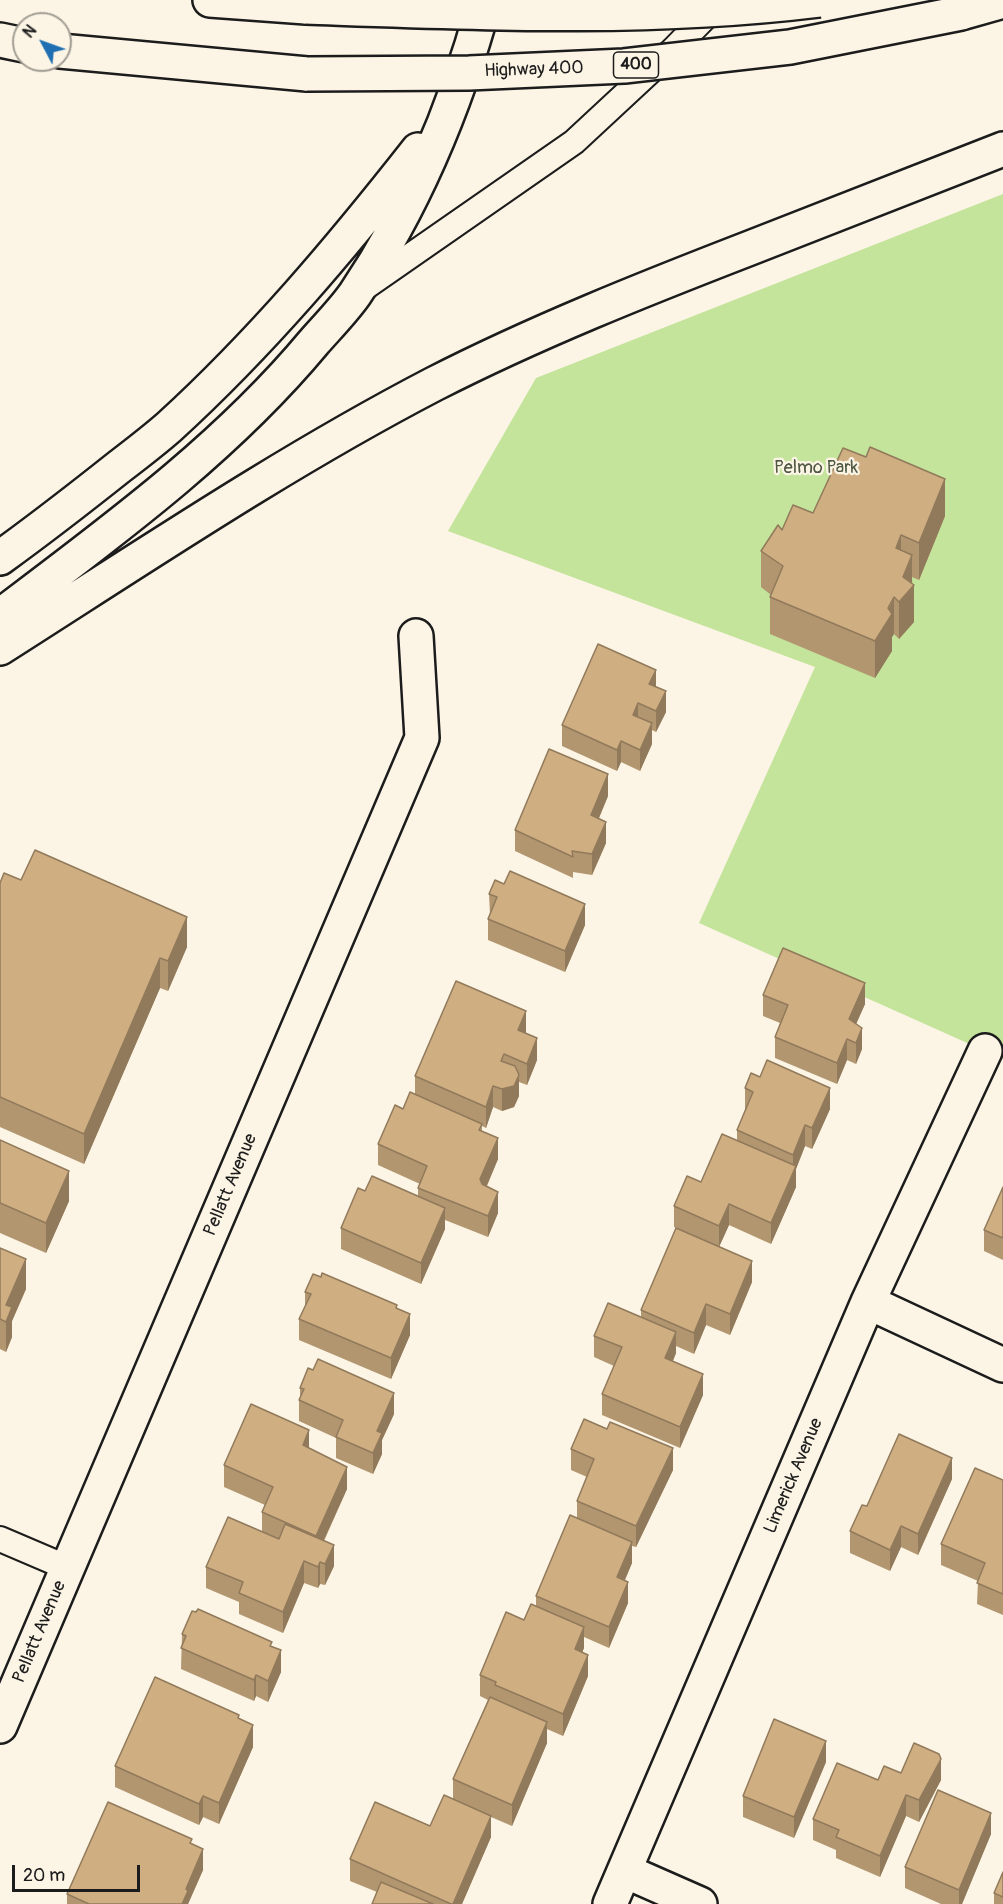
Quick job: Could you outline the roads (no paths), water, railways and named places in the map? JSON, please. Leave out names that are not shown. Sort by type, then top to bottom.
[{"type":"main road","points":[[210,0],[306,7],[497,14],[678,12],[819,0]]},
{"type":"main road","points":[[0,616],[142,507],[232,429],[294,367],[354,295],[403,214],[450,108],[473,44],[485,0]]},
{"type":"main road","name":"Highway 400","points":[[72,52],[307,74],[469,73],[624,66],[790,47],[961,12],[1003,1]]},
{"type":"main road","points":[[0,558],[90,491],[167,429],[231,368],[292,304],[373,208],[450,108]]},
{"type":"main road","points":[[0,648],[316,448],[437,383],[561,324],[1003,149]]},
{"type":"main road","name":"Pellatt Avenue","points":[[0,1726],[9,1680],[68,1568],[422,738],[416,636]]},
{"type":"main road","name":"Limerick Avenue","points":[[610,1904],[868,1302],[985,1051]]},
{"type":"main road","points":[[868,1302],[1003,1365]]},
{"type":"main road","points":[[625,1871],[700,1904]]},
{"type":"lane","points":[[354,295],[574,142],[673,50],[721,0]]},
{"type":"lane","points":[[0,1539],[68,1568]]},
{"type":"park label","name":"Pelmo Park","points":[[816,468]]}]
